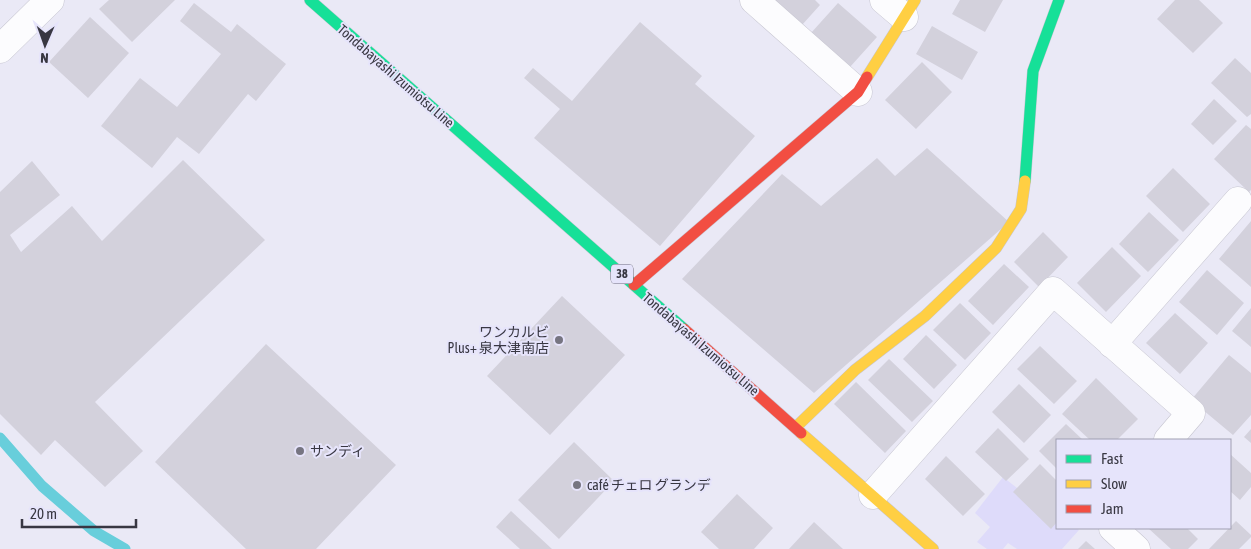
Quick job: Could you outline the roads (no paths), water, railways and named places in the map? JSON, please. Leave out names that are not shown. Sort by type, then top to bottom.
[{"type":"street","points":[[0,50],[50,0]]},
{"type":"street","name":"Tondabayashi Izumiotsu Line","points":[[310,0],[933,549]]},
{"type":"street","points":[[754,0],[858,92]]},
{"type":"street","points":[[634,285],[858,92],[909,9],[884,0]]},
{"type":"street","points":[[796,427],[855,370],[925,316],[996,248],[1021,208],[1034,71],[1059,0]]},
{"type":"street","points":[[1112,344],[1238,201]]},
{"type":"street","points":[[873,495],[1053,292],[1191,413],[1169,439]]},
{"type":"street","points":[[1114,529],[1136,549]]},
{"type":"waterway","points":[[0,438],[42,486],[94,531],[125,549]]},
{"type":"place","name":"ワンカルビ Plus+ 泉大津南店","points":[[559,340]]},
{"type":"place","name":"サンディ","points":[[300,451]]},
{"type":"place","name":"café チェロ グランデ","points":[[577,485]]}]
